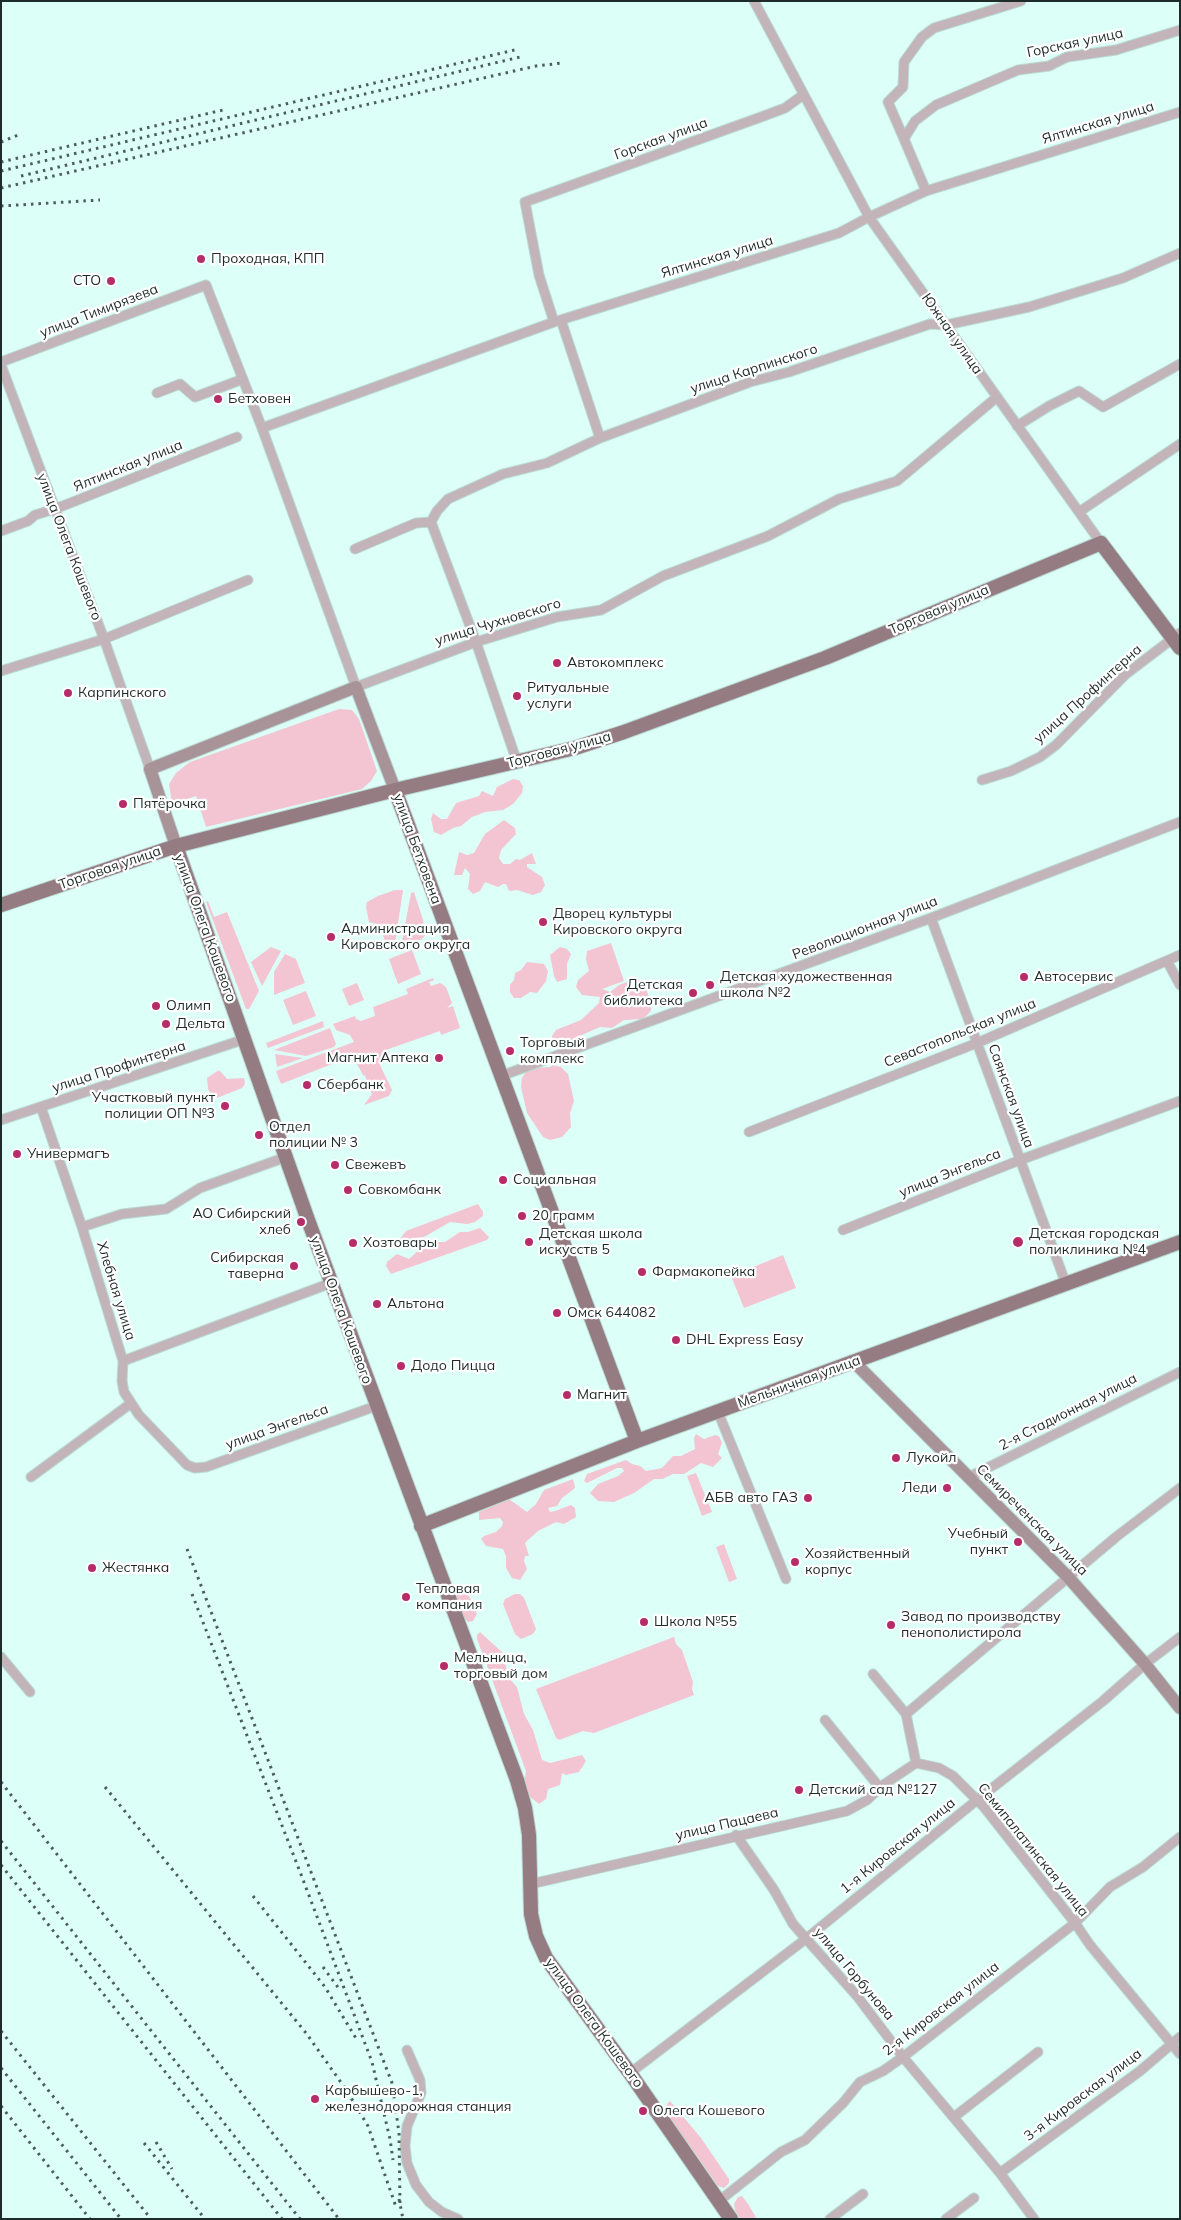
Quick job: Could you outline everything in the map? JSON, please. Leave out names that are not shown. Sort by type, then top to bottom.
[{"type":"main road","name":"Южная улица","points":[[1101,543],[1177,640]]},
{"type":"main road","name":"Торговая улица","points":[[1,905],[176,846],[395,790],[575,748],[624,732],[825,658],[1101,543]]},
{"type":"main road","name":"улица Чухновского","points":[[150,769],[356,687]]},
{"type":"main road","name":"улица Бетховена","points":[[356,687],[638,1441]]},
{"type":"main road","name":"улица Олега Кошевого","points":[[150,769],[331,1283],[519,1789],[530,1835],[531,1914],[536,1936],[546,1958],[630,2073],[719,2201],[727,2217]]},
{"type":"main road","name":"Мельничная улица","points":[[420,1526],[638,1441],[1180,1242]]},
{"type":"main road","name":"Семиреченская улица","points":[[854,1362],[1068,1577],[1145,1664],[1180,1708]]},
{"type":"street","name":"Южная улица","points":[[754,1],[869,217],[1101,543]]},
{"type":"street","points":[[926,191],[888,102],[903,86],[904,62],[922,37],[934,28],[1021,1]]},
{"type":"street","name":"Горская улица","points":[[904,139],[915,121],[936,105],[1018,70],[1049,66],[1068,56],[1116,50],[1180,30]]},
{"type":"street","name":"Горская улица","points":[[558,321],[539,275],[525,202],[761,118],[785,108],[803,95]]},
{"type":"street","name":"Ялтинская улица","points":[[262,428],[558,321],[839,234],[869,217],[926,191],[1180,112]]},
{"type":"street","name":"улица Карпинского","points":[[431,522],[436,511],[448,499],[503,474],[547,463],[600,438],[750,382],[789,372],[930,324],[946,325],[1029,307],[1123,278],[1180,253]]},
{"type":"street","name":"улица Тимирязева","points":[[1,364],[206,284]]},
{"type":"street","name":"улица Бетховена","points":[[206,284],[262,428],[356,687]]},
{"type":"street","points":[[558,321],[600,438]]},
{"type":"street","name":"улица Олега Кошевого","points":[[1,364],[104,638],[150,769]]},
{"type":"street","points":[[1017,426],[1049,406],[1079,391],[1104,408],[1180,364]]},
{"type":"street","points":[[157,393],[180,384],[195,397],[243,379]]},
{"type":"street","name":"улица Чухновского","points":[[356,687],[476,642],[557,617],[600,610],[663,576],[768,536],[839,499],[897,481],[997,396]]},
{"type":"street","name":"Ялтинская улица","points":[[1,531],[28,521],[35,515],[55,509],[237,437]]},
{"type":"street","points":[[1078,512],[1180,444]]},
{"type":"street","points":[[355,549],[416,523],[431,522],[476,642],[516,762]]},
{"type":"street","points":[[1,671],[104,638],[248,580]]},
{"type":"street","name":"улица Профинтерна","points":[[982,780],[1011,771],[1040,756],[1056,745],[1126,674],[1177,640]]},
{"type":"street","name":"Революционная улица","points":[[501,1076],[931,918],[1180,822]]},
{"type":"street","name":"Саянская улица","points":[[931,918],[1066,1284]]},
{"type":"street","name":"Севастопольская улица","points":[[749,1132],[977,1044],[1180,955]]},
{"type":"street","points":[[1167,961],[1180,985]]},
{"type":"street","name":"улица Профинтерна","points":[[1,1120],[245,1039]]},
{"type":"street","name":"улица Энгельса","points":[[843,1230],[1020,1160],[1180,1100]]},
{"type":"street","name":"Хлебная улица","points":[[41,1107],[82,1227],[123,1361],[122,1381],[124,1392],[130,1404],[187,1465]]},
{"type":"street","points":[[82,1227],[122,1214],[166,1208],[200,1188],[286,1157]]},
{"type":"street","points":[[123,1361],[331,1283]]},
{"type":"street","name":"2-я Стадионная улица","points":[[969,1477],[1180,1372]]},
{"type":"street","points":[[31,1477],[130,1404]]},
{"type":"street","name":"улица Энгельса","points":[[187,1465],[195,1468],[206,1467],[376,1406]]},
{"type":"street","points":[[718,1412],[786,1579]]},
{"type":"street","points":[[906,1714],[1068,1577],[1180,1488]]},
{"type":"street","name":"1-я Кировская улица","points":[[630,2073],[807,1938],[1180,1637]]},
{"type":"street","points":[[1,1657],[30,1692]]},
{"type":"street","points":[[873,1674],[906,1714],[916,1762]]},
{"type":"street","points":[[825,1720],[880,1788]]},
{"type":"street","name":"улица Пацаева","points":[[531,1884],[736,1835],[847,1811],[867,1800],[880,1788],[916,1762]]},
{"type":"street","name":"Семипалатинская улица","points":[[916,1762],[939,1768],[953,1776],[977,1800],[1090,1945],[1180,2054]]},
{"type":"street","name":"улица Горбунова","points":[[736,1835],[774,1890],[786,1913],[857,1996],[903,2057],[1000,2173],[1034,2219]]},
{"type":"street","name":"2-я Кировская улица","points":[[719,2201],[782,2152],[809,2137],[843,2103],[860,2082],[883,2071],[903,2057],[1074,1923],[1110,1887],[1143,1867],[1180,1837]]},
{"type":"street","name":"3-я Кировская улица","points":[[1000,2173],[1140,2071],[1180,2038]]},
{"type":"street","points":[[407,2050],[420,2080],[421,2093],[407,2126],[405,2146],[407,2163],[416,2184],[429,2202],[442,2212],[458,2219]]},
{"type":"street","points":[[954,2117],[1038,2052]]},
{"type":"street","points":[[830,2219],[863,2194]]},
{"type":"street","points":[[946,2219],[974,2198]]},
{"type":"shaded area","points":[[339,709],[352,710],[359,719],[377,771],[371,781],[362,789],[206,827],[196,796],[172,804],[169,784],[176,773],[190,762]]},
{"type":"shaded area","points":[[513,779],[519,780],[523,786],[522,793],[513,804],[503,810],[485,812],[472,817],[461,826],[441,835],[434,832],[431,819],[433,813],[441,819],[447,819],[456,803],[479,796],[482,791],[493,796],[497,787]]},
{"type":"shaded area","points":[[504,820],[515,828],[516,834],[501,850],[499,858],[503,864],[510,864],[516,859],[520,860],[532,853],[536,864],[527,864],[527,867],[542,877],[545,885],[541,892],[533,895],[517,890],[509,891],[506,884],[498,887],[485,882],[480,891],[473,894],[468,889],[470,874],[465,868],[462,875],[454,875],[459,852],[467,855],[474,853],[485,834]]},
{"type":"shaded area","points":[[395,890],[403,890],[394,950],[389,951],[379,925],[369,922],[366,907],[367,902]]},
{"type":"shaded area","points":[[414,892],[423,920],[425,935],[422,939],[401,947],[411,893]]},
{"type":"shaded area","points":[[208,901],[214,917],[227,912],[259,991],[249,1009],[246,1009],[206,902]]},
{"type":"shaded area","points":[[611,943],[624,981],[602,989],[610,992],[619,985],[636,979],[640,980],[645,985],[651,1004],[651,1011],[643,1019],[624,1020],[612,1028],[600,1027],[573,1039],[561,1047],[554,1046],[552,1036],[556,1030],[581,1020],[599,1003],[600,997],[582,995],[576,987],[578,980],[589,971],[586,959],[587,951]]},
{"type":"shaded area","points":[[271,947],[281,951],[262,986],[251,962]]},
{"type":"shaded area","points":[[560,947],[567,949],[571,954],[567,964],[567,979],[557,982],[550,955]]},
{"type":"shaded area","points":[[412,950],[421,974],[398,984],[389,959]]},
{"type":"shaded area","points":[[285,954],[296,959],[305,983],[274,995],[274,972]]},
{"type":"shaded area","points":[[527,962],[544,964],[548,971],[546,981],[537,993],[530,992],[521,998],[514,998],[510,992],[510,985],[514,980],[515,973],[521,970]]},
{"type":"shaded area","points":[[433,978],[434,980],[429,982],[431,986],[440,983],[446,987],[452,1003],[447,1008],[453,1006],[460,1028],[441,1035],[440,1031],[383,1051],[380,1065],[392,1090],[389,1096],[364,1105],[372,1094],[365,1076],[355,1060],[355,1055],[281,1084],[276,1071],[354,1042],[350,1035],[336,1030],[333,1024],[355,1016],[356,1019],[361,1021],[375,1016],[373,1007],[408,994],[406,989]]},
{"type":"shaded area","points":[[357,983],[364,1000],[349,1006],[342,989]]},
{"type":"shaded area","points":[[306,991],[316,1016],[293,1025],[283,1000]]},
{"type":"shaded area","points":[[323,1021],[324,1027],[268,1048],[266,1043]]},
{"type":"shaded area","points":[[330,1028],[336,1044],[334,1047],[306,1056],[274,1050]]},
{"type":"shaded area","points":[[275,1054],[303,1058],[277,1067]]},
{"type":"shaded area","points":[[553,1065],[561,1067],[568,1074],[574,1101],[570,1113],[571,1127],[562,1137],[550,1140],[543,1137],[527,1113],[521,1087],[522,1078],[528,1068],[550,1067]]},
{"type":"shaded area","points":[[219,1070],[227,1079],[244,1078],[245,1084],[242,1088],[217,1098],[212,1096],[208,1089],[207,1078]]},
{"type":"shaded area","points":[[478,1204],[483,1212],[483,1216],[475,1222],[467,1224],[450,1222],[424,1237],[416,1238],[410,1244],[406,1244],[400,1239],[406,1231]]},
{"type":"shaded area","points":[[480,1228],[489,1237],[487,1240],[391,1274],[386,1266],[387,1262],[397,1254],[409,1259],[428,1242],[445,1242],[460,1232],[468,1232]]},
{"type":"shaded area","points":[[783,1255],[796,1288],[744,1308],[731,1276]]},
{"type":"shaded area","points":[[696,1434],[704,1439],[715,1435],[719,1436],[722,1443],[718,1454],[722,1458],[713,1467],[701,1463],[684,1474],[673,1474],[662,1479],[654,1479],[634,1493],[614,1502],[598,1501],[590,1493],[598,1484],[618,1476],[624,1471],[622,1468],[617,1468],[587,1483],[584,1481],[587,1474],[626,1460],[646,1471],[662,1468],[673,1456],[681,1456],[695,1449],[694,1438]]},
{"type":"shaded area","points":[[696,1473],[712,1512],[702,1516],[687,1476]]},
{"type":"shaded area","points":[[573,1479],[575,1488],[562,1498],[557,1506],[548,1508],[550,1512],[571,1505],[575,1508],[576,1517],[564,1524],[556,1522],[538,1531],[528,1540],[525,1543],[529,1556],[525,1556],[524,1561],[527,1569],[520,1580],[512,1578],[506,1568],[506,1556],[503,1549],[486,1546],[481,1539],[496,1532],[503,1522],[500,1518],[479,1520],[479,1512],[509,1499],[527,1512],[536,1504],[544,1490]]},
{"type":"shaded area","points":[[724,1544],[737,1579],[729,1582],[716,1547]]},
{"type":"shaded area","points":[[461,1587],[466,1589],[477,1614],[473,1621],[468,1622],[460,1612],[455,1596]]},
{"type":"shaded area","points":[[515,1594],[520,1594],[524,1598],[536,1629],[533,1634],[521,1639],[515,1634],[503,1604],[505,1599]]},
{"type":"shaded area","points":[[480,1632],[502,1652],[509,1678],[517,1687],[524,1714],[533,1730],[542,1760],[550,1763],[582,1755],[586,1761],[579,1772],[566,1775],[562,1773],[560,1785],[548,1789],[546,1799],[539,1804],[529,1796],[525,1779],[526,1771],[477,1639],[477,1635]]},
{"type":"shaded area","points":[[674,1637],[676,1644],[682,1650],[693,1682],[692,1689],[694,1695],[594,1733],[583,1731],[559,1740],[556,1738],[536,1689]]},
{"type":"shaded area","points":[[670,2101],[701,2138],[729,2179],[729,2183],[724,2188],[718,2186],[666,2112],[667,2104]]},
{"type":"shaded area","points":[[742,2196],[757,2219],[740,2219],[734,2204],[738,2197]]},
{"type":"railway","points":[[1,171],[519,49]]},
{"type":"railway","points":[[21,176],[520,57]]},
{"type":"railway","points":[[1,188],[536,66],[562,63]]},
{"type":"railway","points":[[1,162],[223,110]]},
{"type":"railway","points":[[1,142],[18,135]]},
{"type":"railway","points":[[1,206],[100,200]]},
{"type":"railway","points":[[187,1549],[392,2083],[399,2133],[400,2205]]},
{"type":"railway","points":[[192,1594],[372,2062],[393,2160]]},
{"type":"railway","points":[[1,1782],[339,2219]]},
{"type":"railway","points":[[105,1787],[306,2033],[345,2088],[368,2126],[396,2207]]},
{"type":"railway","points":[[1,1841],[300,2219]]},
{"type":"railway","points":[[1,1865],[282,2219]]},
{"type":"railway","points":[[253,1896],[325,1987],[357,2040]]},
{"type":"railway","points":[[323,1967],[340,1990]]},
{"type":"railway","points":[[1,2031],[151,2219]]},
{"type":"railway","points":[[1,2068],[121,2219]]},
{"type":"railway","points":[[1,2106],[90,2219]]},
{"type":"railway","points":[[156,2142],[172,2169]]},
{"type":"railway","points":[[144,2143],[205,2219]]},
{"type":"railway","points":[[399,2199],[403,2219]]},
{"type":"place","name":"Проходная, КПП","points":[[201,259]]},
{"type":"place","name":"СТО","points":[[111,281]]},
{"type":"place","name":"Бетховен","points":[[218,399]]},
{"type":"place","name":"Автокомплекс","points":[[557,663]]},
{"type":"place","name":"Карпинского","points":[[68,693]]},
{"type":"place","name":"Ритуальные услуги","points":[[517,696]]},
{"type":"place","name":"Пятёрочка","points":[[123,804]]},
{"type":"place","name":"Дворец культуры Кировского округа","points":[[543,922]]},
{"type":"place","name":"Администрация Кировского округа","points":[[331,937]]},
{"type":"place","name":"Автосервис","points":[[1024,977]]},
{"type":"place","name":"Детская художественная школа №2","points":[[710,985]]},
{"type":"place","name":"Детская библиотека","points":[[693,993]]},
{"type":"place","name":"Олимп","points":[[156,1006]]},
{"type":"place","name":"Дельта","points":[[166,1024]]},
{"type":"place","name":"Торговый комплекс","points":[[510,1051]]},
{"type":"place","name":"Магнит Аптека","points":[[439,1058]]},
{"type":"place","name":"Сбербанк","points":[[307,1085]]},
{"type":"place","name":"Участковый пункт полиции ОП №3","points":[[225,1106]]},
{"type":"place","name":"Отдел полиции № 3","points":[[259,1135]]},
{"type":"place","name":"Универмагъ","points":[[17,1154]]},
{"type":"place","name":"Свежевъ","points":[[335,1165]]},
{"type":"place","name":"Социальная","points":[[503,1180]]},
{"type":"place","name":"Совкомбанк","points":[[348,1190]]},
{"type":"place","name":"20 грамм","points":[[522,1216]]},
{"type":"place","name":"АО Сибирский хлеб","points":[[301,1222]]},
{"type":"place","name":"Детская школа искусств 5","points":[[529,1242]]},
{"type":"place","name":"Детская городская поликлиника №4","points":[[1018,1242]]},
{"type":"place","name":"Хозтовары","points":[[353,1243]]},
{"type":"place","name":"Сибирская таверна","points":[[294,1266]]},
{"type":"place","name":"Фармакопейка","points":[[642,1272]]},
{"type":"place","name":"Альтона","points":[[377,1304]]},
{"type":"place","name":"Омск 644082","points":[[557,1313]]},
{"type":"place","name":"DHL Express Easy","points":[[676,1340]]},
{"type":"place","name":"Додо Пицца","points":[[401,1366]]},
{"type":"place","name":"Магнит","points":[[567,1395]]},
{"type":"place","name":"Лукойл","points":[[896,1458]]},
{"type":"place","name":"Леди","points":[[947,1488]]},
{"type":"place","name":"АБВ авто ГАЗ","points":[[808,1498]]},
{"type":"place","name":"Учебный пункт","points":[[1018,1542]]},
{"type":"place","name":"Хозяйственный корпус","points":[[795,1562]]},
{"type":"place","name":"Жестянка","points":[[92,1568]]},
{"type":"place","name":"Тепловая компания","points":[[406,1597]]},
{"type":"place","name":"Школа №55","points":[[644,1622]]},
{"type":"place","name":"Завод по производству пенополистирола","points":[[891,1625]]},
{"type":"place","name":"Мельница, торговый дом","points":[[444,1666]]},
{"type":"place","name":"Детский сад №127","points":[[799,1790]]},
{"type":"place","name":"Карбышево-1, железнодорожная станция","points":[[315,2099]]},
{"type":"place","name":"Олега Кошевого","points":[[643,2111]]}]
